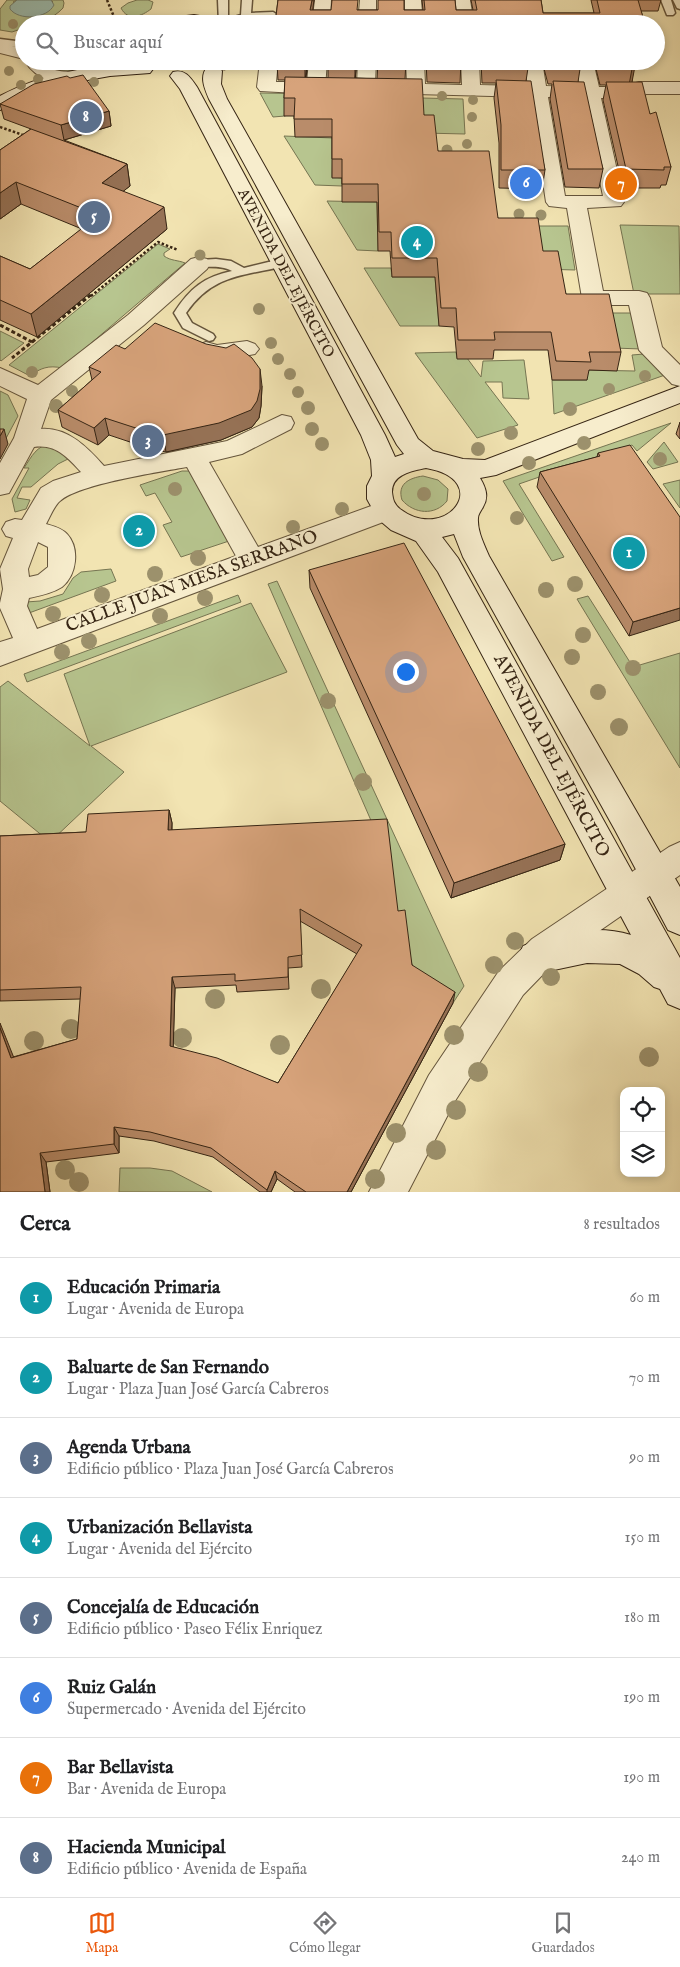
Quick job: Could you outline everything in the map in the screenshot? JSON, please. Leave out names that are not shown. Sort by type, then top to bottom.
[{"type":"street","points":[[322,15],[323,0]]},
{"type":"street","points":[[368,0],[368,15]]},
{"type":"street","points":[[413,0],[414,15]]},
{"type":"street","points":[[462,0],[464,15]]},
{"type":"street","points":[[201,7],[205,15]]},
{"type":"street","points":[[170,15],[176,8]]},
{"type":"street","points":[[0,48],[15,52]]},
{"type":"street","points":[[40,70],[56,77],[77,77]]},
{"type":"street","points":[[0,104],[24,91],[77,77],[116,70]]},
{"type":"street","points":[[139,70],[169,70]]},
{"type":"street","name":"AVENIDA DEL EJÉRCITO","points":[[221,70],[212,84],[218,99],[409,445],[438,462]]},
{"type":"street","points":[[268,70],[266,87],[323,88],[320,70]]},
{"type":"street","points":[[364,70],[358,86],[636,93],[639,88],[680,88]]},
{"type":"street","points":[[415,70],[416,85]]},
{"type":"street","points":[[470,70],[471,85]]},
{"type":"street","points":[[534,70],[556,202],[614,202],[586,70]]},
{"type":"street","name":"AVENIDA DEL EJÉRCITO","points":[[156,71],[188,87],[373,434],[384,460],[384,475]]},
{"type":"street","points":[[576,202],[593,298],[639,298],[651,350],[680,378]]},
{"type":"street","points":[[0,486],[26,438],[40,396],[136,320],[192,258]]},
{"type":"street","points":[[136,320],[217,353],[247,349]]},
{"type":"street","points":[[3,369],[40,396]]},
{"type":"street","points":[[480,479],[471,507],[465,516],[455,523],[442,528],[413,528],[402,524],[385,511],[378,493],[384,475],[402,463],[438,462],[460,471],[468,478],[480,479],[680,394]]},
{"type":"street","points":[[29,643],[13,606],[17,589],[14,569],[22,530],[50,495],[62,488],[99,476],[139,466],[194,457],[233,448],[282,423]]},
{"type":"street","points":[[26,438],[45,437],[64,445],[78,453],[99,476]]},
{"type":"street","points":[[194,457],[252,560]]},
{"type":"street","name":"CALLE JUAN MESA SERRANO","points":[[0,654],[385,511]]},
{"type":"street","name":"AVENIDA DEL EJÉRCITO","points":[[465,516],[466,530],[476,557],[667,865],[680,919]]},
{"type":"street","name":"AVENIDA DEL EJÉRCITO","points":[[413,528],[425,534],[448,565],[679,990]]},
{"type":"street","points":[[17,589],[45,584],[54,579],[60,572],[62,564],[61,544],[56,539],[22,530]]},
{"type":"street","points":[[388,1192],[442,1088],[511,983],[535,958],[667,865]]},
{"type":"street","points":[[535,958],[572,948],[594,945],[622,948],[641,954],[654,963],[679,990]]},
{"type":"lane","points":[[223,0],[224,15]]},
{"type":"lane","points":[[246,15],[248,0]]},
{"type":"lane","points":[[666,0],[670,13]]},
{"type":"lane","points":[[678,0],[680,6]]},
{"type":"lane","points":[[0,42],[15,43]]},
{"type":"lane","points":[[192,258],[227,263],[236,267],[241,272]]},
{"type":"lane","points":[[206,339],[182,331],[173,322],[172,317],[176,309],[184,301],[192,298],[210,281],[281,263]]},
{"type":"path","points":[[107,0],[113,15]]},
{"type":"path","points":[[0,127],[28,136]]},
{"type":"path","points":[[3,369],[32,342],[158,242],[192,258]]},
{"type":"path","points":[[0,325],[32,342]]},
{"type":"green space","points":[[7,0],[17,0],[13,2],[28,15],[15,15],[15,31],[0,30],[0,9]]},
{"type":"green space","points":[[51,0],[63,0],[63,8],[54,15],[39,15],[43,14],[53,2]]},
{"type":"green space","points":[[137,0],[153,2],[151,9],[140,15],[127,15],[124,12],[121,8]]},
{"type":"green space","points":[[56,70],[79,70],[74,71]]},
{"type":"green space","points":[[260,93],[320,94],[285,116],[273,117]]},
{"type":"green space","points":[[422,98],[463,99],[465,134],[423,133]]},
{"type":"green space","points":[[284,136],[333,138],[332,177],[342,178],[342,186],[315,185]]},
{"type":"green space","points":[[327,201],[377,202],[378,251],[357,250]]},
{"type":"green space","points":[[620,225],[679,226],[680,294],[634,294]]},
{"type":"green space","points":[[534,226],[568,226],[575,270],[540,269]]},
{"type":"green space","points":[[158,244],[170,249],[164,253],[164,256],[185,263],[62,368],[45,368],[30,376],[9,365]]},
{"type":"green space","points":[[364,268],[391,268],[392,277],[435,277],[439,326],[400,326]]},
{"type":"green space","points":[[605,313],[634,313],[642,349],[613,348]]},
{"type":"green space","points":[[0,331],[24,343],[1,361],[0,360]]},
{"type":"green space","points":[[456,352],[457,358],[467,358],[481,377],[483,361],[524,360],[529,399],[503,398],[502,382],[485,382],[518,425],[477,438],[415,353]]},
{"type":"green space","points":[[644,354],[665,375],[554,414],[552,380],[587,380],[585,370],[635,371],[632,355]]},
{"type":"green space","points":[[0,391],[8,395],[18,416],[3,444],[0,443]]},
{"type":"green space","points":[[671,423],[637,451],[632,445],[519,484],[564,557],[552,561],[503,481]]},
{"type":"green space","points":[[664,442],[678,462],[653,469],[647,462]]},
{"type":"green space","points":[[52,443],[70,458],[58,464],[31,487],[22,487],[17,498],[30,500],[26,509],[15,512],[12,499],[29,468],[24,468],[38,449]]},
{"type":"green space","points":[[182,471],[193,471],[238,538],[181,557],[163,525],[172,522],[155,493],[146,496],[140,485]]},
{"type":"green space","points":[[423,476],[438,480],[448,489],[447,501],[442,506],[431,511],[412,508],[402,500],[401,490],[405,483],[413,478]]},
{"type":"green space","points":[[680,480],[680,508],[663,484]]},
{"type":"green space","points":[[111,569],[116,581],[29,613],[24,606],[26,602],[40,601],[63,594],[73,578],[81,572]]},
{"type":"green space","points":[[277,581],[464,986],[453,1003],[411,976],[376,832],[268,584]]},
{"type":"green space","points":[[238,595],[241,602],[27,682],[24,674]]},
{"type":"green space","points":[[588,596],[633,667],[680,653],[680,768],[577,599]]},
{"type":"green space","points":[[251,603],[287,672],[91,746],[124,772],[50,842],[0,801],[0,687],[8,681],[90,746],[64,674]]},
{"type":"green space","points":[[120,1168],[150,1168],[172,1171],[212,1192],[119,1192]]},
{"type":"shaded area","points":[[17,0],[51,0],[54,5],[50,10],[41,15],[20,15],[14,13],[10,6]]},
{"type":"building","points":[[278,0],[312,0],[310,10],[331,10],[332,0],[358,0],[357,10],[378,10],[378,0],[404,0],[404,10],[425,10],[424,0],[455,0],[456,10],[477,10],[475,0],[541,0],[543,13],[600,13],[597,0],[638,0],[642,15],[276,15]]},
{"type":"building","points":[[83,75],[109,111],[61,125],[0,104],[34,84],[67,76],[70,78]]},
{"type":"building","points":[[285,77],[422,79],[424,115],[434,115],[438,151],[489,151],[498,218],[538,218],[543,251],[558,251],[566,294],[609,294],[621,352],[589,352],[591,362],[556,361],[551,332],[494,332],[495,340],[458,340],[456,308],[441,308],[437,258],[392,258],[391,232],[379,232],[378,184],[342,184],[342,159],[332,159],[332,119],[294,119],[295,98],[284,98]]},
{"type":"building","points":[[496,80],[531,81],[545,170],[501,170],[501,125]]},
{"type":"building","points":[[553,81],[584,82],[603,169],[568,169]]},
{"type":"building","points":[[606,82],[642,82],[650,114],[656,112],[671,167],[664,167],[664,170],[626,169]]},
{"type":"building","points":[[31,129],[127,164],[102,183],[164,207],[31,314],[0,300],[0,256],[30,269],[99,215],[16,182],[0,193],[0,150]]},
{"type":"building","points":[[155,323],[206,344],[226,348],[234,344],[252,358],[260,369],[260,389],[257,401],[251,410],[219,423],[163,435],[105,418],[94,428],[58,410],[101,372],[89,367],[116,345],[125,349]]},
{"type":"building","points":[[630,445],[680,517],[680,608],[633,622],[540,472],[600,456],[598,453]]},
{"type":"building","points":[[404,543],[565,844],[454,883],[309,570]]},
{"type":"building","points":[[169,810],[168,830],[387,819],[398,911],[405,910],[412,965],[455,992],[347,1192],[306,1192],[275,1171],[267,1190],[211,1148],[150,1132],[114,1127],[114,1144],[40,1153],[45,1192],[0,1192],[0,1028],[11,1058],[77,1039],[81,987],[0,990],[0,836],[86,832],[88,814]],"holes":[[[300,909],[362,945],[278,1083],[217,1058],[170,1046],[172,977],[235,974],[235,981],[288,977],[288,957],[302,955]]]},
{"type":"place","name":"Hacienda Municipal","points":[[86,117]]},
{"type":"place","name":"Ruiz Galán","points":[[526,183]]},
{"type":"place","name":"Bar Bellavista","points":[[621,184]]},
{"type":"place","name":"Concejalía de Educación","points":[[94,217]]},
{"type":"place","name":"Urbanización Bellavista","points":[[417,242]]},
{"type":"place","name":"Agenda Urbana","points":[[148,441]]},
{"type":"place","name":"Baluarte de San Fernando","points":[[139,531]]},
{"type":"place","name":"Educación Primaria","points":[[629,553]]}]
